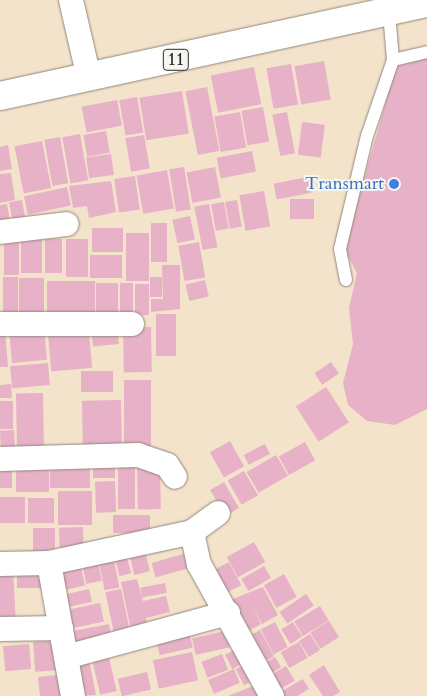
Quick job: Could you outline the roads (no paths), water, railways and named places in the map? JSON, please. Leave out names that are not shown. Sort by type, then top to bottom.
[{"type":"highway","name":"11","points":[[0,96],[427,3]]},
{"type":"street","points":[[71,0],[89,78]]},
{"type":"street","points":[[0,232],[67,224]]},
{"type":"street","points":[[0,324],[132,324]]},
{"type":"street","points":[[0,459],[138,455],[168,465],[175,477]]},
{"type":"street","points":[[0,564],[49,563],[192,532],[218,513]]},
{"type":"street","points":[[192,532],[200,564],[272,696]]},
{"type":"street","points":[[49,563],[73,696]]},
{"type":"street","points":[[66,657],[228,613]]},
{"type":"street","points":[[0,629],[60,628]]},
{"type":"lane","points":[[346,280],[340,249],[374,111],[392,60],[371,16]]},
{"type":"lane","points":[[392,60],[427,52]]},
{"type":"place","name":"Transmart","points":[[394,184]]}]
